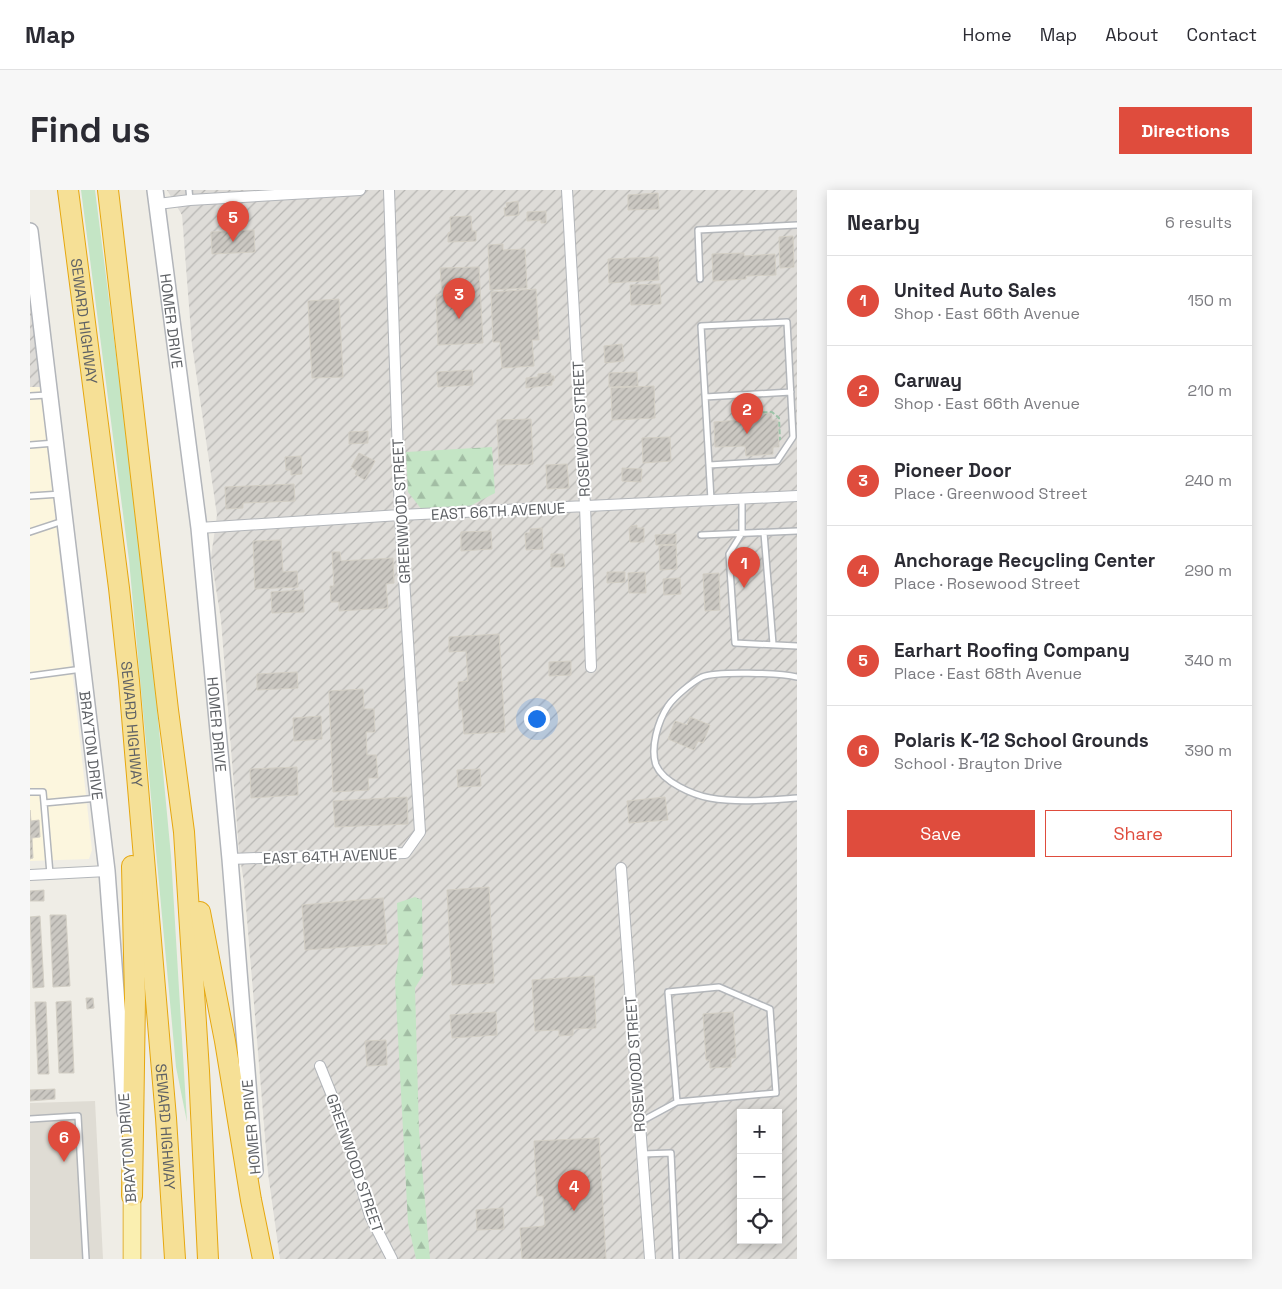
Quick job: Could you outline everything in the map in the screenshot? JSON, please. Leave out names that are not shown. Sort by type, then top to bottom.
[{"type":"highway","name":"SEWARD HIGHWAY","points":[[68,190],[119,588],[129,681],[166,1118],[175,1259]]},
{"type":"highway","points":[[108,190],[168,710],[184,832],[225,1041],[250,1200],[264,1259]]},
{"type":"highway","points":[[129,681],[135,999],[132,1196]]},
{"type":"highway","points":[[184,832],[199,1071],[208,1259]]},
{"type":"main road","name":"BRAYTON DRIVE","points":[[132,1196],[132,1259]]},
{"type":"street","points":[[156,197],[360,190]]},
{"type":"street","name":"GREENWOOD STREET","points":[[388,190],[400,515],[420,832]]},
{"type":"street","name":"ROSEWOOD STREET","points":[[567,190],[586,506],[592,667]]},
{"type":"street","name":"HOMER DRIVE","points":[[156,197],[199,528],[230,859],[257,1205],[264,1259]]},
{"type":"street","name":"BRAYTON DRIVE","points":[[30,231],[107,871],[132,1196]]},
{"type":"street","name":"EAST 66TH AVENUE","points":[[199,528],[400,515],[797,496]]},
{"type":"street","name":"EAST 64TH AVENUE","points":[[230,859],[405,853],[420,832]]},
{"type":"street","name":"ROSEWOOD STREET","points":[[620,868],[650,1259]]},
{"type":"street","points":[[30,875],[107,871]]},
{"type":"street","name":"GREENWOOD STREET","points":[[320,1066],[341,1118],[370,1216],[392,1259]]},
{"type":"lane","points":[[700,279],[698,230],[797,225]]},
{"type":"lane","points":[[709,465],[777,461],[795,437],[787,322],[701,326],[710,500]]},
{"type":"lane","points":[[705,397],[791,392]]},
{"type":"lane","points":[[30,396],[50,395]]},
{"type":"lane","points":[[30,445],[56,443]]},
{"type":"lane","points":[[30,496],[62,494]]},
{"type":"lane","points":[[742,498],[742,533],[730,554],[735,643],[797,646]]},
{"type":"lane","points":[[30,532],[65,520]]},
{"type":"lane","points":[[701,535],[797,531]]},
{"type":"lane","points":[[764,533],[773,644]]},
{"type":"lane","points":[[30,676],[83,669]]},
{"type":"lane","points":[[797,677],[740,673],[704,676],[688,686],[668,706],[658,728],[654,747],[656,765],[663,776],[675,784],[708,798],[745,801],[797,798]]},
{"type":"lane","points":[[30,792],[43,792],[50,874]]},
{"type":"lane","points":[[44,803],[98,798]]},
{"type":"lane","points":[[639,1122],[677,1102],[776,1093],[770,1009],[719,987],[668,992],[677,1102]]},
{"type":"lane","points":[[30,1119],[78,1116],[86,1259]]},
{"type":"lane","points":[[642,1154],[671,1152],[676,1259]]},
{"type":"path","points":[[740,413],[772,412],[779,418],[781,445]]},
{"type":"shaded area","points":[[167,190],[797,190],[797,1259],[280,1259],[268,1173],[244,883],[239,851],[221,620],[211,557],[217,515],[192,345],[182,215]]},
{"type":"shaded area","points":[[30,270],[41,387],[30,387]]},
{"type":"shaded area","points":[[30,387],[41,387],[92,850],[89,859],[30,861]]},
{"type":"shaded area","points":[[95,1101],[103,1259],[30,1259],[30,1103]]},
{"type":"green space","points":[[81,190],[95,190],[145,581],[171,856],[187,1122],[176,1067],[129,560]]},
{"type":"green space","points":[[492,447],[495,493],[470,506],[422,510],[408,492],[406,452]]},
{"type":"green space","points":[[415,897],[422,900],[423,975],[415,988],[419,1131],[430,1259],[416,1259],[408,1223],[395,981],[399,952],[397,903]]},
{"type":"building","points":[[658,193],[659,209],[628,210],[628,195]]},
{"type":"building","points":[[518,201],[519,215],[505,216],[504,208],[507,207],[506,203]]},
{"type":"building","points":[[546,211],[546,223],[541,223],[541,220],[527,221],[527,212]]},
{"type":"building","points":[[471,216],[472,231],[476,231],[476,241],[448,242],[448,233],[451,232],[450,217]]},
{"type":"building","points":[[254,230],[255,252],[212,254],[211,232]]},
{"type":"building","points":[[793,236],[794,267],[780,268],[779,237]]},
{"type":"building","points":[[503,244],[503,250],[525,249],[527,288],[490,290],[488,245]]},
{"type":"building","points":[[744,253],[744,256],[775,254],[776,275],[746,276],[746,279],[713,281],[712,254]]},
{"type":"building","points":[[658,257],[659,280],[609,283],[608,259]]},
{"type":"building","points":[[479,267],[483,343],[438,345],[436,295],[442,295],[440,268]]},
{"type":"building","points":[[660,284],[661,304],[631,305],[630,285]]},
{"type":"building","points":[[536,289],[539,340],[532,340],[534,366],[502,368],[500,342],[493,342],[491,292]]},
{"type":"building","points":[[339,299],[343,377],[312,378],[308,301]]},
{"type":"building","points":[[622,344],[624,361],[605,363],[604,346]]},
{"type":"building","points":[[472,370],[473,385],[438,387],[437,372]]},
{"type":"building","points":[[637,372],[638,386],[609,387],[609,373]]},
{"type":"building","points":[[551,373],[551,376],[554,376],[552,385],[526,388],[526,378],[538,377],[538,374]]},
{"type":"building","points":[[654,386],[655,418],[612,420],[611,388]]},
{"type":"building","points":[[772,413],[772,420],[778,420],[779,447],[773,447],[773,454],[746,456],[745,446],[715,447],[714,422],[738,420],[737,414]]},
{"type":"building","points":[[531,419],[533,464],[499,465],[497,420]]},
{"type":"building","points":[[368,431],[368,443],[349,444],[349,432]]},
{"type":"building","points":[[670,437],[671,461],[643,463],[642,438]]},
{"type":"building","points":[[359,453],[375,461],[365,480],[355,474],[357,471],[351,467]]},
{"type":"building","points":[[301,456],[302,474],[291,475],[291,470],[286,470],[285,457]]},
{"type":"building","points":[[567,464],[569,488],[547,489],[546,465]]},
{"type":"building","points":[[622,468],[642,469],[641,482],[622,481]]},
{"type":"building","points":[[294,484],[295,501],[243,503],[243,508],[226,509],[225,487]]},
{"type":"building","points":[[637,525],[637,528],[644,528],[644,542],[630,542],[629,528]]},
{"type":"building","points":[[542,528],[543,549],[526,550],[525,533],[530,533],[530,529]]},
{"type":"building","points":[[491,531],[492,549],[461,551],[461,532]]},
{"type":"building","points":[[676,534],[676,544],[656,545],[655,535]]},
{"type":"building","points":[[281,540],[283,572],[297,571],[298,587],[255,589],[253,541]]},
{"type":"building","points":[[676,545],[677,569],[660,570],[659,546]]},
{"type":"building","points":[[332,552],[340,552],[341,561],[393,558],[394,583],[386,584],[388,608],[339,611],[339,602],[331,602],[330,586],[334,586]]},
{"type":"building","points":[[551,554],[563,554],[565,567],[551,567]]},
{"type":"building","points":[[607,572],[625,572],[625,582],[607,583]]},
{"type":"building","points":[[645,572],[646,593],[629,593],[628,573]]},
{"type":"building","points":[[719,573],[720,610],[705,611],[703,574]]},
{"type":"building","points":[[680,578],[681,594],[664,595],[663,579]]},
{"type":"building","points":[[303,590],[304,612],[272,613],[271,592]]},
{"type":"building","points":[[499,634],[505,732],[464,734],[462,709],[459,709],[458,682],[468,681],[466,651],[449,652],[449,637]]},
{"type":"building","points":[[571,661],[571,675],[549,676],[549,662]]},
{"type":"building","points":[[297,672],[298,688],[257,690],[257,674]]},
{"type":"building","points":[[363,689],[364,709],[374,709],[375,732],[366,732],[367,755],[376,755],[378,778],[368,778],[369,790],[333,792],[329,691]]},
{"type":"building","points":[[321,716],[322,739],[294,741],[293,718]]},
{"type":"building","points":[[690,717],[710,725],[703,743],[698,741],[694,750],[668,739],[675,721],[687,725]]},
{"type":"building","points":[[297,767],[298,795],[251,798],[250,769]]},
{"type":"building","points":[[480,769],[481,786],[458,787],[457,770]]},
{"type":"building","points":[[407,797],[408,824],[335,827],[333,801]]},
{"type":"building","points":[[665,797],[668,820],[629,823],[627,801]]},
{"type":"building","points":[[30,810],[31,821],[39,820],[40,837],[32,838],[33,858],[30,859]]},
{"type":"building","points":[[489,887],[494,983],[452,985],[447,890]]},
{"type":"building","points":[[44,890],[44,901],[30,901],[30,891]]},
{"type":"building","points":[[383,898],[387,944],[305,950],[302,905]]},
{"type":"building","points":[[50,915],[66,915],[70,986],[53,987]]},
{"type":"building","points":[[40,916],[44,987],[33,988],[30,917]]},
{"type":"building","points":[[594,976],[596,1028],[573,1029],[573,1035],[559,1036],[559,1030],[535,1031],[532,980]]},
{"type":"building","points":[[86,998],[93,998],[94,1008],[87,1009]]},
{"type":"building","points":[[71,1001],[74,1073],[59,1073],[56,1002]]},
{"type":"building","points":[[35,1002],[46,1002],[49,1074],[38,1074]]},
{"type":"building","points":[[496,1012],[497,1035],[452,1038],[450,1015]]},
{"type":"building","points":[[733,1012],[736,1058],[731,1058],[731,1067],[710,1068],[710,1060],[706,1060],[703,1014]]},
{"type":"building","points":[[386,1040],[387,1065],[367,1066],[365,1041]]},
{"type":"building","points":[[55,1089],[55,1099],[30,1101],[30,1090]]},
{"type":"building","points":[[599,1138],[606,1259],[522,1259],[520,1228],[545,1226],[543,1196],[537,1196],[534,1141]]},
{"type":"building","points":[[503,1208],[504,1229],[477,1230],[476,1210]]},
{"type":"place","name":"Earhart Roofing Company","points":[[233,242]]},
{"type":"place","name":"Pioneer Door","points":[[459,319]]},
{"type":"place","name":"Carway","points":[[747,434]]},
{"type":"place","name":"United Auto Sales","points":[[744,588]]},
{"type":"place","name":"Polaris K-12 School Grounds","points":[[64,1162]]},
{"type":"place","name":"Anchorage Recycling Center","points":[[574,1211]]}]
